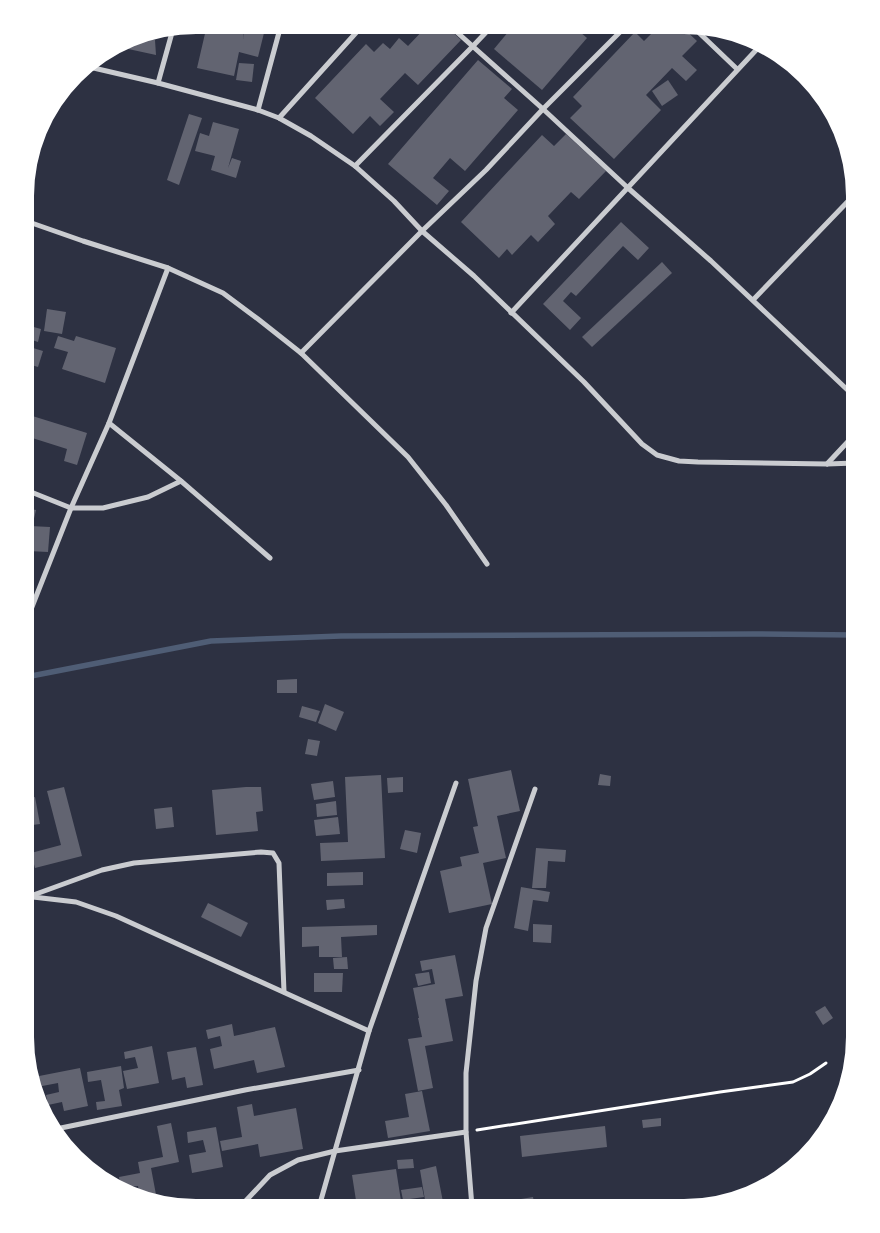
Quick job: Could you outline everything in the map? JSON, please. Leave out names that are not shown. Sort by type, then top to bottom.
[{"type":"street","points":[[258,110],[279,34]]},
{"type":"street","points":[[279,118],[356,34]]},
{"type":"street","points":[[459,34],[628,188],[712,261],[846,388]]},
{"type":"street","points":[[355,166],[484,34]]},
{"type":"street","points":[[301,353],[422,231],[486,170],[543,109],[618,34]]},
{"type":"street","points":[[701,35],[738,69]]},
{"type":"street","points":[[158,83],[170,36]]},
{"type":"street","points":[[511,313],[755,51]]},
{"type":"street","points":[[96,69],[258,110],[279,118],[311,136],[355,166],[394,201],[422,231],[474,276],[584,382],[642,444],[658,455],[679,461],[846,463]]},
{"type":"street","points":[[753,300],[846,202]]},
{"type":"street","points":[[34,224],[168,268],[223,293],[301,353],[408,458],[446,505],[487,564]]},
{"type":"street","points":[[34,602],[71,508],[109,423],[168,268]]},
{"type":"street","points":[[109,423],[181,481],[270,558]]},
{"type":"street","points":[[827,464],[846,444]]},
{"type":"street","points":[[34,493],[71,508],[103,508],[148,497],[181,481]]},
{"type":"street","points":[[321,1199],[369,1031],[456,783]]},
{"type":"street","points":[[471,1199],[466,1132],[466,1073],[477,972],[486,928],[535,789]]},
{"type":"street","points":[[34,895],[102,870],[134,864],[261,852],[273,853],[279,863],[284,992]]},
{"type":"street","points":[[34,898],[76,902],[116,916],[369,1031]]},
{"type":"street","points":[[62,1128],[245,1090],[359,1070]]},
{"type":"street","points":[[248,1199],[270,1175],[298,1160],[336,1151],[466,1132]]},
{"type":"path","points":[[466,1132],[793,1082],[810,1074],[826,1063]]},
{"type":"building","points":[[205,34],[244,34],[243,39],[244,34],[264,34],[258,57],[239,52],[234,76],[197,68]]},
{"type":"building","points":[[419,34],[455,34],[461,40],[418,85],[405,73],[380,99],[394,112],[380,126],[370,116],[353,134],[315,98],[366,44],[374,52],[383,43],[390,49],[399,38],[408,46]]},
{"type":"building","points":[[506,34],[582,34],[587,38],[542,90],[494,49]]},
{"type":"building","points":[[633,34],[637,34],[644,41],[651,34],[690,34],[697,41],[682,56],[697,70],[686,81],[672,68],[646,95],[661,110],[614,159],[570,118],[582,106],[573,97]]},
{"type":"building","points":[[155,40],[156,55],[128,49],[144,42]]},
{"type":"building","points":[[478,60],[512,89],[504,98],[518,110],[465,171],[450,158],[433,178],[449,191],[437,205],[388,164]]},
{"type":"building","points":[[239,63],[254,64],[252,82],[236,80]]},
{"type":"building","points":[[668,80],[678,95],[662,106],[652,91]]},
{"type":"building","points":[[189,114],[202,118],[179,185],[167,180]]},
{"type":"building","points":[[213,122],[239,129],[228,168],[232,158],[241,161],[236,178],[211,170],[215,156],[195,151],[200,133],[209,136]]},
{"type":"building","points":[[566,134],[606,171],[579,199],[571,192],[548,216],[555,224],[538,242],[531,235],[512,255],[507,249],[499,258],[461,222],[542,135],[554,146]]},
{"type":"building","points":[[621,222],[649,248],[638,260],[623,246],[576,296],[571,292],[563,301],[581,318],[570,330],[543,304]]},
{"type":"building","points":[[662,262],[672,273],[592,347],[582,337]]},
{"type":"building","points":[[47,309],[66,312],[62,334],[44,331]]},
{"type":"building","points":[[34,327],[41,329],[38,342],[34,341]]},
{"type":"building","points":[[58,336],[74,341],[76,336],[116,348],[105,383],[62,369],[68,352],[54,348]]},
{"type":"building","points":[[34,348],[43,351],[38,367],[34,366]]},
{"type":"building","points":[[34,416],[87,433],[77,465],[64,461],[67,449],[34,439]]},
{"type":"building","points":[[34,526],[50,527],[48,552],[34,551]]},
{"type":"building","points":[[297,679],[297,693],[277,693],[277,680]]},
{"type":"building","points":[[325,704],[344,712],[336,731],[318,723]]},
{"type":"building","points":[[302,706],[320,711],[316,722],[299,717]]},
{"type":"building","points":[[308,739],[320,741],[317,756],[305,754]]},
{"type":"building","points":[[511,770],[520,811],[497,816],[506,858],[483,863],[492,904],[449,913],[440,871],[462,866],[460,857],[479,853],[473,827],[478,826],[468,779]]},
{"type":"building","points":[[600,774],[611,776],[610,786],[598,785]]},
{"type":"building","points":[[381,775],[385,858],[321,861],[320,843],[348,842],[345,777]]},
{"type":"building","points":[[403,777],[403,792],[388,793],[387,778]]},
{"type":"building","points":[[333,781],[335,797],[314,800],[311,784]]},
{"type":"building","points":[[64,787],[82,856],[35,868],[34,852],[61,845],[47,791]]},
{"type":"building","points":[[261,787],[263,811],[256,812],[258,831],[216,835],[212,790]]},
{"type":"building","points":[[34,797],[40,824],[34,825]]},
{"type":"building","points":[[336,801],[337,815],[317,817],[316,804]]},
{"type":"building","points":[[172,807],[174,827],[156,829],[154,809]]},
{"type":"building","points":[[338,817],[340,834],[316,836],[314,820]]},
{"type":"building","points":[[405,830],[421,833],[417,853],[400,849]]},
{"type":"building","points":[[536,848],[566,850],[565,862],[548,861],[546,888],[532,888]]},
{"type":"building","points":[[363,872],[363,885],[327,886],[327,873]]},
{"type":"building","points":[[521,887],[550,892],[548,902],[533,900],[528,931],[514,928]]},
{"type":"building","points":[[344,899],[345,908],[327,910],[326,900]]},
{"type":"building","points":[[208,903],[248,923],[241,937],[201,917]]},
{"type":"building","points":[[533,924],[552,925],[551,943],[533,942]]},
{"type":"building","points":[[377,925],[377,935],[341,937],[342,957],[319,957],[319,946],[302,947],[302,927]]},
{"type":"building","points":[[455,955],[463,996],[445,999],[453,1041],[425,1046],[433,1088],[418,1091],[408,1039],[422,1037],[413,988],[435,984],[432,969],[422,971],[420,961]]},
{"type":"building","points":[[347,957],[348,969],[334,969],[333,958]]},
{"type":"building","points":[[429,972],[431,983],[418,986],[415,974]]},
{"type":"building","points":[[314,973],[343,973],[342,992],[314,992]]},
{"type":"building","points":[[825,1006],[833,1018],[823,1025],[815,1012]]},
{"type":"building","points":[[232,1024],[234,1036],[275,1027],[285,1067],[257,1073],[254,1060],[214,1069],[210,1049],[222,1046],[220,1036],[208,1039],[206,1030]]},
{"type":"building","points":[[152,1046],[159,1083],[127,1089],[123,1071],[138,1068],[135,1057],[125,1059],[124,1052]]},
{"type":"building","points":[[196,1047],[203,1085],[187,1088],[185,1077],[172,1080],[167,1052]]},
{"type":"building","points":[[121,1066],[124,1088],[119,1090],[122,1106],[97,1110],[96,1102],[105,1101],[101,1080],[88,1082],[87,1072]]},
{"type":"building","points":[[80,1068],[88,1106],[64,1111],[62,1102],[49,1105],[46,1095],[59,1092],[58,1083],[41,1086],[39,1076]]},
{"type":"building","points":[[422,1091],[430,1131],[388,1138],[385,1121],[409,1117],[405,1094]]},
{"type":"building","points":[[252,1104],[254,1116],[296,1108],[303,1149],[260,1157],[258,1144],[222,1151],[220,1141],[242,1137],[237,1107]]},
{"type":"building","points":[[661,1118],[661,1126],[643,1128],[642,1120]]},
{"type":"building","points":[[171,1123],[179,1162],[151,1168],[156,1194],[138,1189],[138,1186],[133,1186],[119,1179],[119,1177],[140,1173],[138,1162],[163,1157],[157,1126]]},
{"type":"building","points":[[605,1126],[607,1147],[522,1157],[520,1136]]},
{"type":"building","points":[[216,1127],[223,1167],[192,1173],[189,1155],[206,1152],[203,1140],[188,1143],[187,1132]]},
{"type":"building","points":[[413,1159],[414,1168],[398,1169],[397,1160]]},
{"type":"building","points":[[436,1166],[442,1199],[425,1199],[420,1170]]},
{"type":"building","points":[[396,1169],[401,1199],[356,1199],[352,1175]]},
{"type":"building","points":[[422,1187],[424,1197],[403,1199],[401,1190]]},
{"type":"waterway","points":[[34,675],[211,641],[341,636],[846,635]]}]
